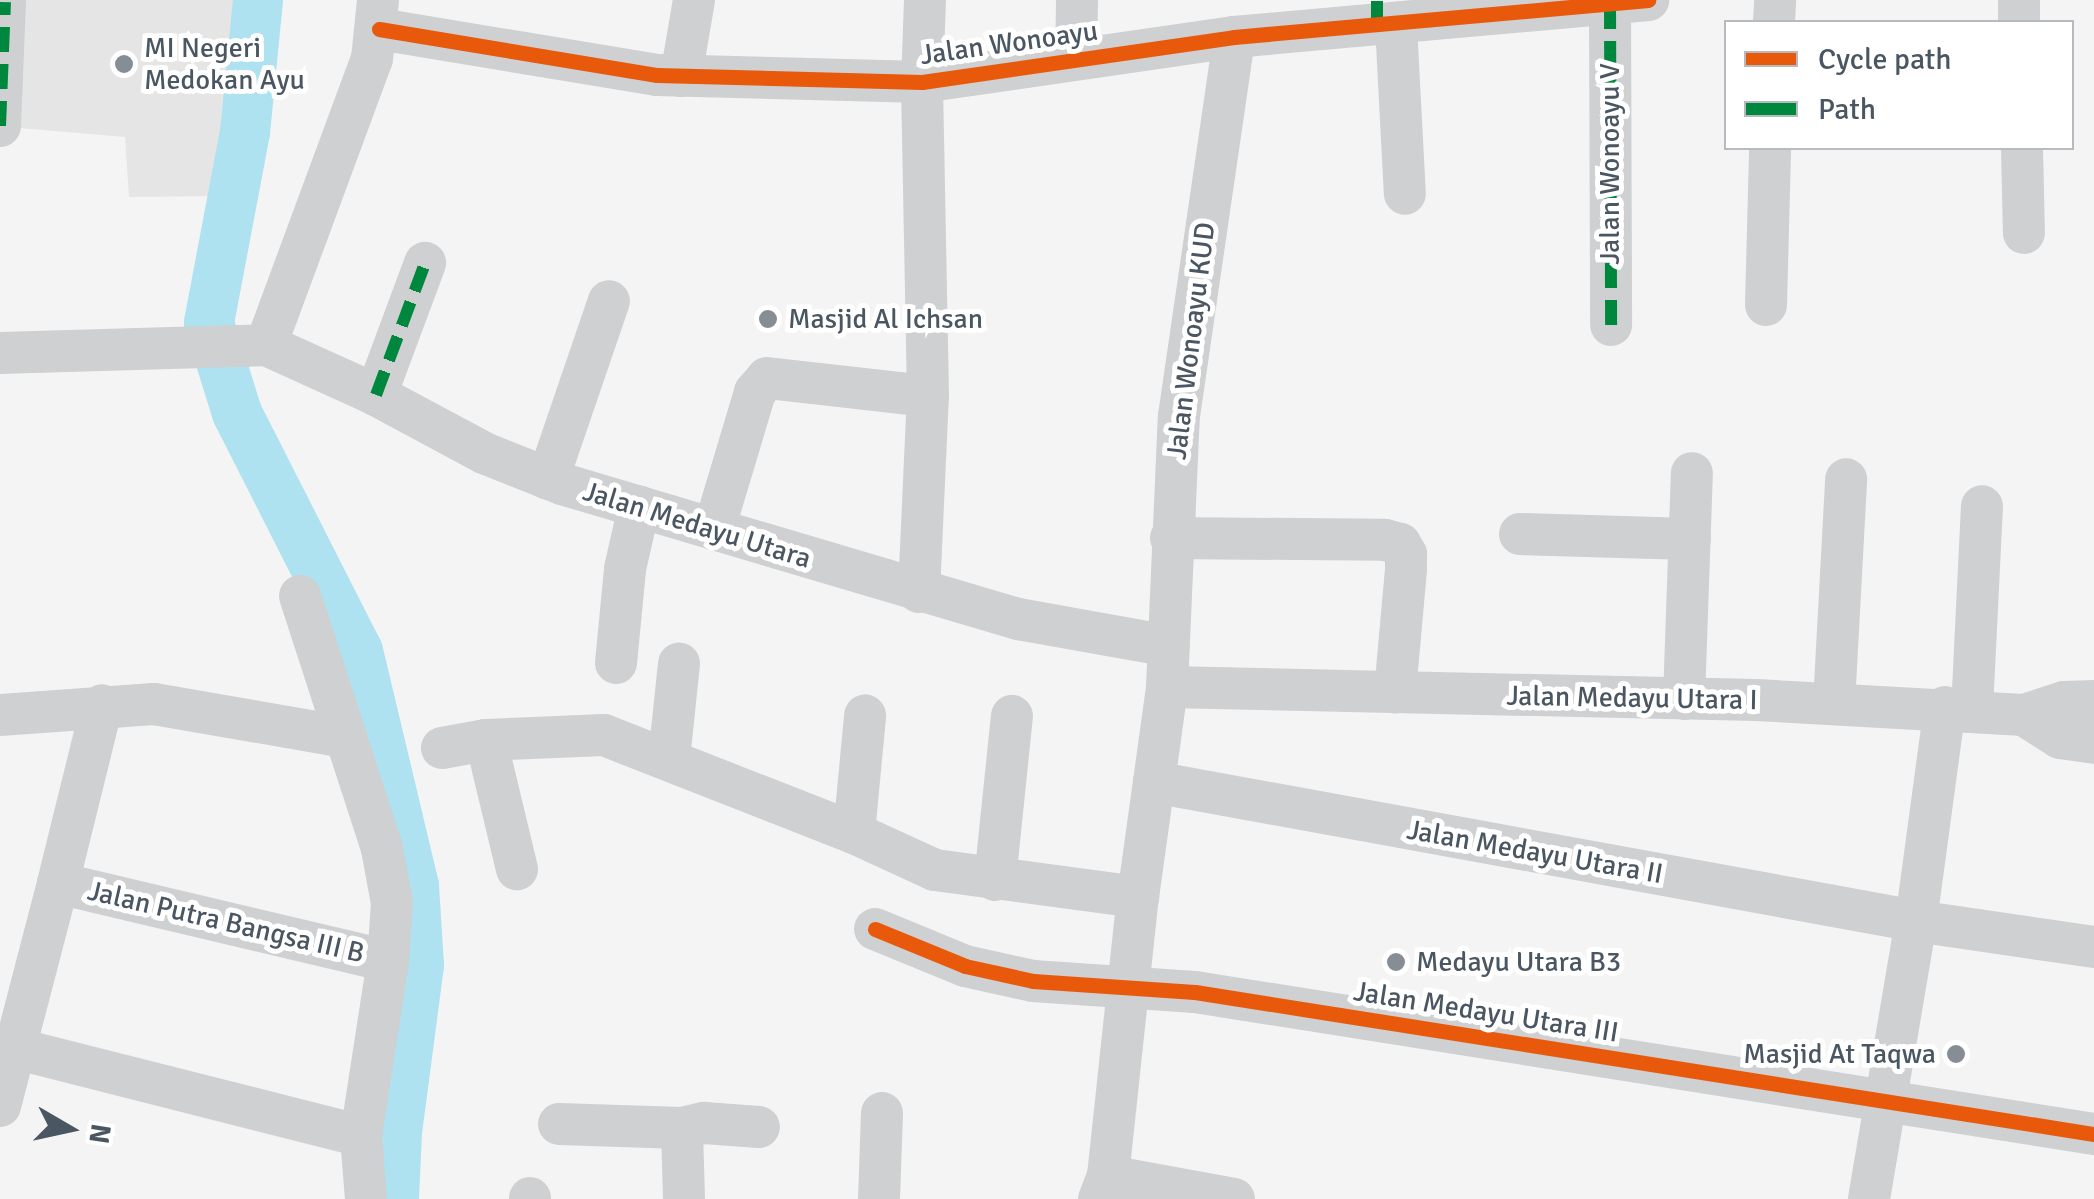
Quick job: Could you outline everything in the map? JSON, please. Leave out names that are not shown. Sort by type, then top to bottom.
[{"type":"street","points":[[681,76],[694,0]]},
{"type":"street","points":[[920,592],[928,396],[922,82],[925,0]]},
{"type":"street","points":[[1076,59],[1077,0]]},
{"type":"street","points":[[0,126],[5,2]]},
{"type":"street","name":"Jalan Wonoayu","points":[[257,345],[372,59],[378,14],[681,76],[922,82],[1383,17],[1629,2]]},
{"type":"street","name":"Jalan Wonoayu V","points":[[1611,325],[1629,2]]},
{"type":"street","points":[[1383,17],[1404,194]]},
{"type":"street","name":"Jalan Wonoayu KUD","points":[[1168,667],[1171,538],[1193,298],[1234,36]]},
{"type":"street","points":[[1766,305],[1770,150]]},
{"type":"street","points":[[2022,150],[2024,232]]},
{"type":"street","points":[[376,395],[425,263]]},
{"type":"street","points":[[548,479],[609,301]]},
{"type":"street","points":[[0,353],[257,345]]},
{"type":"street","name":"Jalan Medayu Utara","points":[[257,345],[376,395],[484,454],[548,479],[1168,667]]},
{"type":"street","points":[[714,529],[754,392],[767,378],[928,396]]},
{"type":"street","points":[[1684,699],[1692,474]]},
{"type":"street","points":[[1834,704],[1846,479]]},
{"type":"street","points":[[1869,1199],[1883,1100],[1958,709],[1982,506]]},
{"type":"street","points":[[616,663],[625,569],[640,507]]},
{"type":"street","points":[[1520,534],[1690,539]]},
{"type":"street","points":[[1171,538],[1385,540],[1400,544],[1406,554],[1406,569],[1395,693]]},
{"type":"street","points":[[300,596],[382,849],[392,903],[388,961]]},
{"type":"street","points":[[668,759],[679,664]]},
{"type":"street","points":[[1168,667],[1104,1187],[1234,1199]]},
{"type":"street","name":"Jalan Medayu Utara I","points":[[1168,667],[1395,693],[1834,704],[2024,715],[2064,702],[2094,701]]},
{"type":"street","points":[[0,715],[154,704],[346,738]]},
{"type":"street","points":[[58,883],[102,705]]},
{"type":"street","points":[[2024,715],[2060,738],[2094,743]]},
{"type":"street","points":[[854,834],[866,716]]},
{"type":"street","points":[[995,880],[1012,716]]},
{"type":"street","points":[[442,748],[486,740],[604,735],[935,870],[1138,897]]},
{"type":"street","points":[[486,740],[518,869]]},
{"type":"street","name":"Jalan Medayu Utara II","points":[[1154,782],[1916,921],[2094,947]]},
{"type":"street","name":"Jalan Putra Bangsa III B","points":[[0,1106],[18,1049],[58,883],[388,961],[361,1136],[366,1199]]},
{"type":"street","name":"Jalan Medayu Utara III","points":[[874,929],[965,966],[1033,981],[1128,985],[2094,1134]]},
{"type":"street","points":[[18,1049],[361,1136]]},
{"type":"street","points":[[879,1199],[882,1113]]},
{"type":"street","points":[[559,1124],[682,1128],[704,1123],[758,1128]]},
{"type":"street","points":[[682,1128],[684,1199]]},
{"type":"shaded area","name":"MI Negeri Medokan Ayu","points":[[14,0],[245,0],[222,196],[129,197],[125,137],[8,127]]},
{"type":"waterway","points":[[258,0],[245,132],[209,323],[237,413],[358,651],[414,886],[419,965],[397,1132],[394,1199]]},
{"type":"marked path","points":[[1377,0],[1377,26]]},
{"type":"marked path","points":[[0,126],[5,2]]},
{"type":"marked path","points":[[1610,4],[1611,325]]},
{"type":"marked path","points":[[376,395],[425,263]]},
{"type":"cycle path","points":[[379,29],[657,75],[922,82],[1234,37],[1648,0]]},
{"type":"cycle path","points":[[875,929],[965,966],[1033,981],[1195,992],[2094,1134]]},
{"type":"place","name":"MI Negeri Medokan Ayu","points":[[124,64]]},
{"type":"place","name":"Masjid Al Ichsan","points":[[768,319]]},
{"type":"place","name":"Medayu Utara B3","points":[[1396,962]]},
{"type":"place","name":"Masjid At Taqwa","points":[[1956,1054]]}]
